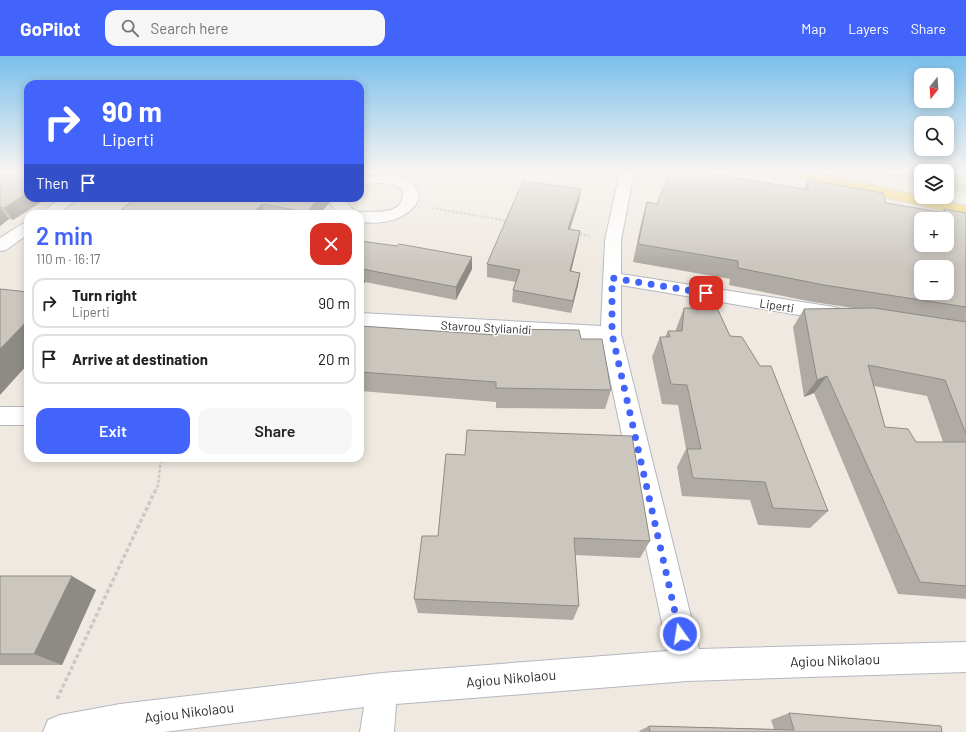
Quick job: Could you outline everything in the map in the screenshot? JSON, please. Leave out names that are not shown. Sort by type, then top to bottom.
[{"type":"main road","points":[[935,204],[966,211]]},
{"type":"street","points":[[54,210],[63,204]]},
{"type":"street","points":[[364,217],[378,218],[391,215],[402,210],[409,204]]},
{"type":"street","points":[[621,204],[613,240],[612,334],[687,664]]},
{"type":"street","points":[[0,246],[24,230]]},
{"type":"street","name":"Liperti","points":[[612,278],[853,317]]},
{"type":"street","name":"Stavrou Stylianidi","points":[[364,320],[612,334]]},
{"type":"street","points":[[0,416],[24,416]]},
{"type":"street","name":"Agiou Nikolaou","points":[[57,718],[120,721],[382,689],[687,664],[966,657]]},
{"type":"street","points":[[377,732],[382,689]]},
{"type":"path","points":[[409,204],[511,222]]},
{"type":"path","points":[[574,233],[613,240]]},
{"type":"path","points":[[57,718],[158,485],[161,462]]},
{"type":"building","points":[[0,204],[11,204],[4,208],[0,207]]},
{"type":"building","points":[[129,204],[314,204],[309,210],[296,210],[262,204],[256,210],[121,210]]},
{"type":"building","points":[[513,204],[576,204],[568,229],[580,231],[570,271],[580,273],[573,301],[513,290],[520,270],[487,264]]},
{"type":"building","points":[[647,204],[889,204],[939,212],[914,212],[914,252],[954,252],[954,212],[945,212],[944,209],[966,213],[966,307],[921,300],[954,300],[954,260],[914,260],[914,299],[824,285],[738,268],[738,261],[638,244]]},
{"type":"building","points":[[364,242],[397,246],[399,244],[472,257],[456,287],[364,269]]},
{"type":"building","points":[[0,289],[24,292],[24,324],[0,349]]},
{"type":"building","points":[[684,308],[717,308],[730,336],[742,337],[760,366],[771,366],[828,511],[773,508],[765,482],[693,478],[687,449],[701,449],[687,385],[671,384],[660,337],[670,337],[668,331],[682,331]]},
{"type":"building","points":[[874,308],[966,322],[966,434],[945,380],[868,365],[885,427],[908,429],[916,442],[966,442],[966,586],[920,582],[827,376],[817,380],[804,309]]},
{"type":"building","points":[[364,326],[497,335],[497,329],[579,330],[581,339],[602,339],[611,390],[496,388],[496,382],[364,372]]},
{"type":"building","points":[[467,430],[632,436],[650,541],[574,538],[579,606],[414,599],[422,536],[438,536],[446,454],[465,455]]},
{"type":"building","points":[[0,576],[72,576],[34,654],[0,654]]},
{"type":"building","points":[[789,713],[941,726],[942,732],[650,732],[649,726],[794,730]]},
{"type":"route","points":[[680,634],[612,334],[612,278],[706,293]]}]
